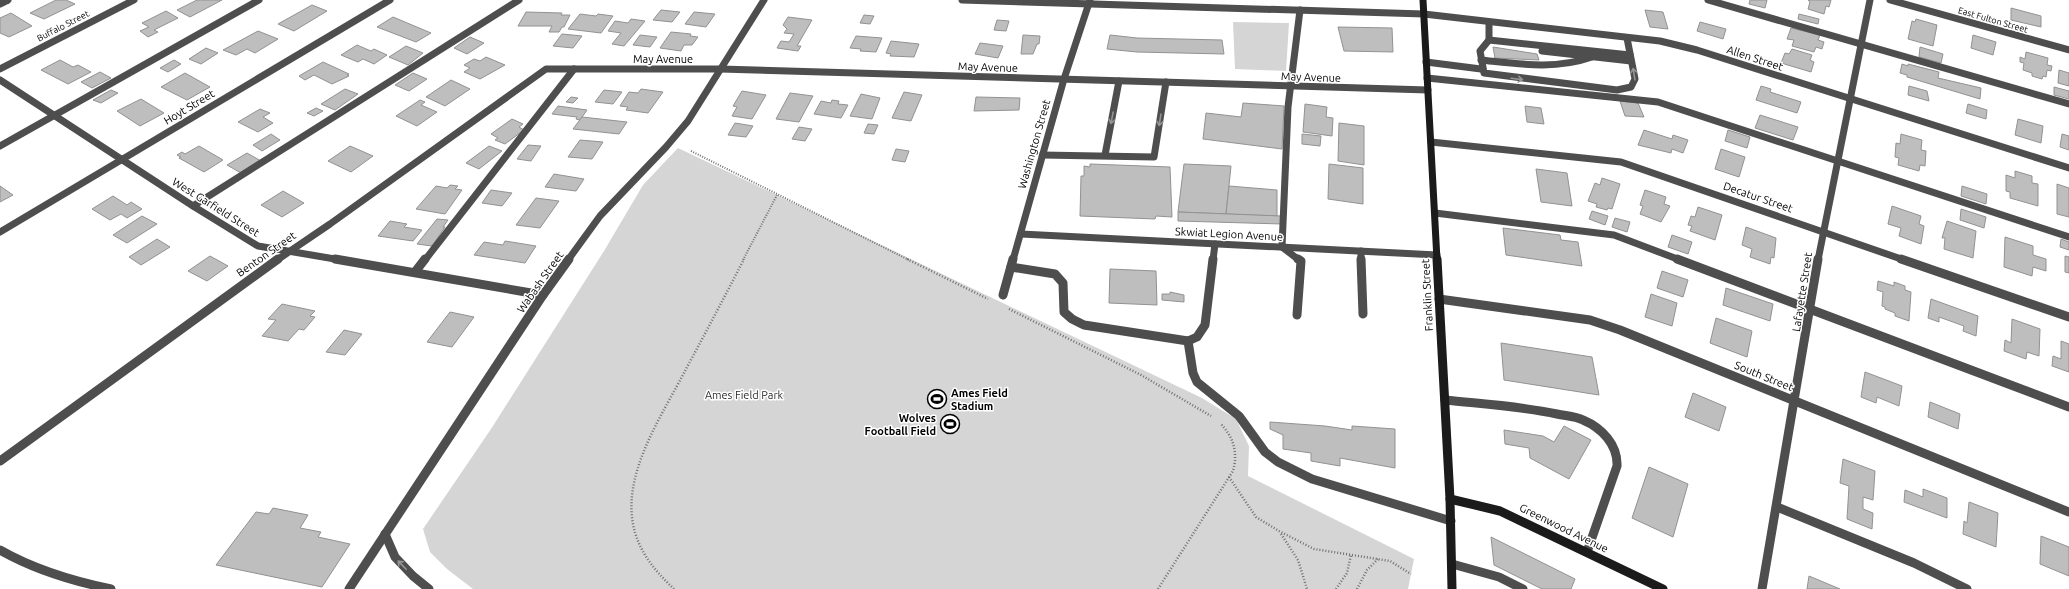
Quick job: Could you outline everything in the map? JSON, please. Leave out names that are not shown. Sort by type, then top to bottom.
[{"type":"main road","name":"Franklin Street","points":[[1423,0],[1450,499],[1452,589]]},
{"type":"main road","name":"Greenwood Avenue","points":[[1450,499],[1500,510],[1663,589]]},
{"type":"street","points":[[0,4],[8,0]]},
{"type":"street","name":"Buffalo Street","points":[[0,69],[134,0]]},
{"type":"street","points":[[0,146],[259,0]]},
{"type":"street","name":"Hoyt Street","points":[[0,232],[390,0]]},
{"type":"street","points":[[193,206],[519,0]]},
{"type":"street","name":"Wabash Street","points":[[349,589],[543,295],[600,216],[666,147],[688,121],[764,0]]},
{"type":"street","name":"Allen Street","points":[[962,0],[1090,2],[1424,14],[1660,41],[1697,50],[2069,168]]},
{"type":"street","points":[[1708,0],[2069,104]]},
{"type":"street","name":"Lafayette Street","points":[[1762,589],[1823,231],[1848,99],[1862,44],[1870,0]]},
{"type":"street","name":"East Fulton Street","points":[[1890,0],[2069,50]]},
{"type":"street","name":"Washington Street","points":[[1003,295],[1064,79],[1090,2]]},
{"type":"street","points":[[1297,315],[1301,261],[1282,247],[1288,107],[1292,86],[1300,10]]},
{"type":"street","points":[[1489,22],[1490,40],[1480,51],[1482,69],[1484,73],[1488,75],[1617,90],[1630,88],[1634,84],[1635,79],[1627,38]]},
{"type":"street","points":[[1490,40],[1631,58]]},
{"type":"street","points":[[1500,41],[1506,47],[1593,57],[1631,58]]},
{"type":"street","points":[[1481,60],[1538,65],[1581,62],[1593,57]]},
{"type":"street","points":[[1426,62],[1482,69]]},
{"type":"street","name":"May Avenue","points":[[546,69],[720,69],[1428,90]]},
{"type":"street","name":"Benton Street","points":[[0,461],[288,252],[546,69]]},
{"type":"street","points":[[415,272],[574,69]]},
{"type":"street","points":[[1427,78],[1658,102],[2069,237]]},
{"type":"street","name":"West Garfield Street","points":[[0,80],[193,206],[258,246],[543,295]]},
{"type":"street","points":[[1105,154],[1119,81]]},
{"type":"street","points":[[1042,155],[1105,154],[1154,157],[1166,82]]},
{"type":"street","name":"Decatur Street","points":[[1431,142],[1621,162],[2069,317]]},
{"type":"street","points":[[1435,213],[1614,235],[2069,407]]},
{"type":"street","name":"Skwiat Legion Avenue","points":[[1021,234],[1437,255]]},
{"type":"street","points":[[1011,267],[1056,274],[1063,283],[1064,312],[1072,319],[1084,325],[1188,341],[1197,337],[1205,325],[1215,244]]},
{"type":"street","points":[[1361,251],[1362,314]]},
{"type":"street","name":"South Street","points":[[1439,299],[1590,320],[1620,330],[2069,512]]},
{"type":"street","points":[[1188,341],[1193,373],[1197,382],[1239,416],[1265,452],[1278,462],[1312,479],[1451,521]]},
{"type":"street","points":[[1445,400],[1545,411],[1583,420],[1597,429],[1610,441],[1618,459],[1617,466],[1587,552]]},
{"type":"street","points":[[1777,507],[1914,563],[1967,589]]},
{"type":"street","points":[[385,534],[395,558],[429,589]]},
{"type":"street","points":[[0,550],[20,563],[88,585],[111,589]]},
{"type":"street","points":[[1452,564],[1499,577],[1523,589]]},
{"type":"path","points":[[691,151],[994,302]]},
{"type":"path","points":[[674,589],[657,574],[644,557],[636,539],[632,519],[633,483],[646,447],[777,194]]},
{"type":"path","points":[[1008,309],[1141,375],[1216,419],[1227,430],[1235,448],[1235,464],[1229,477],[1158,589]]},
{"type":"path","points":[[1229,477],[1256,517],[1279,532],[1314,549],[1395,563],[1411,574]]},
{"type":"path","points":[[1279,532],[1293,551],[1306,581],[1307,589]]},
{"type":"path","points":[[1336,589],[1345,579],[1350,567],[1351,555]]},
{"type":"path","points":[[1357,589],[1367,570],[1378,559]]},
{"type":"green space","points":[[1233,22],[1289,23],[1286,71],[1235,69]]},
{"type":"green space","name":"Ames Field Park","points":[[678,148],[1202,398],[1236,419],[1249,446],[1248,476],[1414,559],[1408,589],[473,589],[447,569],[430,552],[423,529],[491,429],[604,251],[643,185]]},
{"type":"building","points":[[56,0],[66,0],[75,4],[44,19],[30,13]]},
{"type":"building","points":[[197,0],[222,0],[190,17],[177,10]]},
{"type":"building","points":[[1750,0],[1767,0],[1765,8],[1749,4]]},
{"type":"building","points":[[1808,0],[1831,0],[1829,7],[1826,6],[1824,14],[1808,9],[1810,2]]},
{"type":"building","points":[[312,5],[327,11],[294,31],[278,24]]},
{"type":"building","points":[[2011,8],[2041,16],[2041,27],[2011,20]]},
{"type":"building","points":[[661,10],[680,12],[672,22],[653,20]]},
{"type":"building","points":[[1645,10],[1663,12],[1668,29],[1650,27]]},
{"type":"building","points":[[166,11],[178,18],[154,30],[158,32],[148,37],[140,31],[149,27],[142,23]]},
{"type":"building","points":[[526,12],[562,13],[561,15],[570,15],[564,27],[562,27],[559,32],[549,32],[552,26],[518,26]]},
{"type":"building","points":[[694,12],[715,14],[706,27],[685,24]]},
{"type":"building","points":[[11,13],[32,26],[9,37],[0,33],[0,18]]},
{"type":"building","points":[[580,14],[613,16],[601,33],[568,29]]},
{"type":"building","points":[[1799,14],[1819,19],[1818,24],[1798,19]]},
{"type":"building","points":[[864,15],[874,16],[870,24],[860,23]]},
{"type":"building","points":[[393,17],[431,33],[416,42],[377,27]]},
{"type":"building","points":[[788,17],[812,20],[797,46],[801,46],[798,51],[777,48],[781,41],[789,42],[794,34],[784,33],[787,29],[783,25]]},
{"type":"building","points":[[631,19],[645,21],[624,46],[612,44],[621,33],[608,31],[615,21],[628,23]]},
{"type":"building","points":[[1916,19],[1937,25],[1933,46],[1908,39],[1912,21],[1915,22]]},
{"type":"building","points":[[997,20],[1009,21],[1006,31],[994,30]]},
{"type":"building","points":[[1700,22],[1726,29],[1723,39],[1697,31]]},
{"type":"building","points":[[1338,27],[1392,28],[1393,52],[1344,51]]},
{"type":"building","points":[[1791,28],[1820,35],[1818,40],[1824,42],[1822,49],[1816,47],[1814,52],[1792,46],[1794,40],[1787,39]]},
{"type":"building","points":[[258,31],[278,39],[255,53],[247,49],[236,55],[223,50]]},
{"type":"building","points":[[671,32],[691,34],[690,36],[698,37],[692,45],[684,45],[681,51],[660,48]]},
{"type":"building","points":[[562,34],[582,36],[573,48],[553,46]]},
{"type":"building","points":[[640,35],[657,37],[650,47],[633,45]]},
{"type":"building","points":[[1023,35],[1040,36],[1039,44],[1037,44],[1033,54],[1021,54]]},
{"type":"building","points":[[1110,35],[1137,38],[1222,40],[1224,54],[1137,52],[1107,49]]},
{"type":"building","points":[[1973,35],[1996,42],[1993,55],[1971,48]]},
{"type":"building","points":[[856,36],[882,38],[876,52],[860,51],[861,49],[850,48]]},
{"type":"building","points":[[470,37],[484,43],[467,54],[454,48]]},
{"type":"building","points":[[891,41],[919,44],[914,57],[890,56],[891,54],[886,53]]},
{"type":"building","points":[[980,43],[1003,46],[998,58],[975,54]]},
{"type":"building","points":[[357,45],[371,51],[374,49],[387,55],[374,64],[363,59],[358,62],[341,55]]},
{"type":"building","points":[[406,46],[423,53],[408,65],[389,57]]},
{"type":"building","points":[[1493,47],[1537,54],[1539,60],[1495,58]]},
{"type":"building","points":[[1920,47],[1943,54],[1941,63],[1919,57]]},
{"type":"building","points":[[206,48],[218,53],[201,64],[189,59]]},
{"type":"building","points":[[1792,49],[1812,55],[1810,60],[1814,62],[1811,72],[1781,63],[1785,53],[1789,54]]},
{"type":"building","points":[[2026,52],[2048,58],[2047,65],[2052,66],[2051,71],[2047,70],[2046,77],[2043,76],[2042,79],[2032,76],[2032,73],[2023,70],[2024,63],[2020,62],[2020,57],[2025,59]]},
{"type":"building","points":[[486,57],[505,65],[480,79],[464,72],[470,68],[464,65],[474,59],[480,61]]},
{"type":"building","points":[[60,60],[73,67],[78,65],[91,72],[68,84],[41,70]]},
{"type":"building","points":[[174,60],[181,64],[168,72],[160,68]]},
{"type":"building","points":[[323,62],[349,74],[347,75],[349,76],[332,84],[314,75],[305,80],[299,76]]},
{"type":"building","points":[[1902,64],[1908,66],[1908,64],[1939,72],[1938,78],[1981,88],[1980,99],[1907,77],[1907,75],[1900,73]]},
{"type":"building","points":[[2059,70],[2069,73],[2069,86],[2058,83]]},
{"type":"building","points":[[100,72],[111,78],[92,88],[81,82]]},
{"type":"building","points":[[185,73],[210,87],[187,100],[161,87]]},
{"type":"building","points":[[413,73],[427,79],[409,91],[395,85]]},
{"type":"building","points":[[451,80],[470,89],[445,106],[426,97]]},
{"type":"building","points":[[1761,86],[1771,89],[1770,92],[1801,102],[1797,113],[1756,100]]},
{"type":"building","points":[[1909,86],[1927,91],[1929,101],[1908,95]]},
{"type":"building","points":[[2054,87],[2069,91],[2069,99],[2054,95]]},
{"type":"building","points":[[345,89],[358,94],[335,110],[321,104]]},
{"type":"building","points":[[641,89],[663,92],[648,113],[626,110],[628,107],[620,106],[629,92],[638,93]]},
{"type":"building","points":[[111,90],[118,93],[101,103],[93,100]]},
{"type":"building","points":[[604,90],[622,92],[613,104],[595,102]]},
{"type":"building","points":[[742,91],[766,95],[752,119],[732,116],[737,107],[733,106]]},
{"type":"building","points":[[904,92],[922,95],[911,121],[892,118]]},
{"type":"building","points":[[790,93],[813,96],[799,122],[776,119]]},
{"type":"building","points":[[861,94],[880,98],[872,119],[850,116]]},
{"type":"building","points":[[571,97],[578,98],[573,103],[566,102]]},
{"type":"building","points":[[976,97],[1020,98],[1019,110],[974,111]]},
{"type":"building","points":[[141,99],[164,113],[140,126],[117,111]]},
{"type":"building","points":[[420,100],[425,102],[421,105],[437,112],[417,126],[396,116]]},
{"type":"building","points":[[832,100],[839,101],[838,104],[848,105],[841,118],[814,114],[821,101],[831,103]]},
{"type":"building","points":[[1620,101],[1638,103],[1644,117],[1625,116]]},
{"type":"building","points":[[1243,103],[1284,106],[1282,149],[1203,139],[1206,113],[1241,117]]},
{"type":"building","points":[[1305,104],[1327,107],[1326,117],[1333,118],[1332,136],[1303,132]]},
{"type":"building","points":[[1968,104],[1987,110],[1986,119],[1966,113]]},
{"type":"building","points":[[558,106],[587,110],[580,120],[576,119],[577,117],[552,114]]},
{"type":"building","points":[[1525,106],[1541,108],[1544,124],[1527,122]]},
{"type":"building","points":[[316,108],[323,111],[314,116],[307,113]]},
{"type":"building","points":[[260,109],[270,113],[263,117],[273,123],[258,132],[238,122]]},
{"type":"building","points":[[1760,115],[1798,127],[1793,140],[1755,128]]},
{"type":"building","points":[[582,117],[627,122],[619,134],[573,129]]},
{"type":"building","points":[[512,119],[523,124],[519,127],[524,130],[505,144],[495,140],[498,138],[491,134]]},
{"type":"building","points":[[2018,119],[2043,126],[2041,143],[2015,135]]},
{"type":"building","points":[[735,123],[753,126],[746,137],[728,135]]},
{"type":"building","points":[[1339,123],[1364,126],[1364,165],[1338,161]]},
{"type":"building","points":[[868,124],[878,125],[874,134],[864,133]]},
{"type":"building","points":[[799,127],[812,129],[805,141],[792,139]]},
{"type":"building","points":[[1644,130],[1672,139],[1673,135],[1688,140],[1683,153],[1672,149],[1671,153],[1638,145]]},
{"type":"building","points":[[1728,130],[1750,137],[1747,148],[1725,141]]},
{"type":"building","points":[[271,134],[280,140],[262,151],[253,145]]},
{"type":"building","points":[[1302,134],[1321,136],[1320,146],[1302,144]]},
{"type":"building","points":[[1901,134],[1922,140],[1921,150],[1926,151],[1925,166],[1920,165],[1919,171],[1898,165],[1899,158],[1895,157],[1896,143],[1900,144]]},
{"type":"building","points":[[2062,134],[2069,136],[2069,150],[2060,147]]},
{"type":"building","points":[[580,140],[603,142],[592,159],[568,157]]},
{"type":"building","points":[[528,145],[541,146],[531,161],[517,159]]},
{"type":"building","points":[[199,146],[223,160],[204,172],[179,158],[181,157],[177,155],[182,152],[185,154]]},
{"type":"building","points":[[350,146],[373,156],[351,172],[328,161]]},
{"type":"building","points":[[489,146],[502,151],[479,169],[466,163]]},
{"type":"building","points":[[896,149],[909,151],[905,162],[892,160]]},
{"type":"building","points":[[1721,149],[1745,157],[1739,177],[1715,169]]},
{"type":"building","points":[[247,153],[261,161],[241,173],[227,165]]},
{"type":"building","points":[[1090,164],[1170,167],[1172,217],[1156,216],[1155,219],[1080,216],[1081,176],[1084,176],[1084,166],[1090,167]]},
{"type":"building","points":[[1184,164],[1231,166],[1226,214],[1178,212]]},
{"type":"building","points":[[1329,164],[1363,168],[1363,204],[1328,199]]},
{"type":"building","points":[[1536,169],[1567,173],[1572,206],[1541,202]]},
{"type":"building","points":[[2015,171],[2032,176],[2032,183],[2038,184],[2038,206],[2010,198],[2010,192],[2006,191],[2006,175],[2015,178]]},
{"type":"building","points":[[554,174],[584,179],[576,191],[545,187]]},
{"type":"building","points":[[1602,178],[1620,184],[1612,209],[1608,208],[1607,210],[1596,207],[1597,204],[1588,201],[1595,183],[1600,185]]},
{"type":"building","points":[[2057,184],[2069,188],[2069,217],[2057,214]]},
{"type":"building","points":[[450,185],[458,186],[455,189],[462,190],[445,214],[416,209],[436,186],[447,188]]},
{"type":"building","points":[[0,186],[13,195],[0,202]]},
{"type":"building","points":[[1229,186],[1277,190],[1277,216],[1226,214]]},
{"type":"building","points":[[1962,186],[1987,194],[1986,204],[1961,196]]},
{"type":"building","points":[[491,190],[512,193],[502,206],[482,203]]},
{"type":"building","points":[[1645,190],[1666,197],[1664,204],[1670,206],[1661,222],[1640,214],[1643,206],[1640,205]]},
{"type":"building","points":[[283,191],[304,203],[282,217],[261,205]]},
{"type":"building","points":[[113,196],[127,205],[131,202],[142,209],[127,218],[121,214],[110,220],[92,209]]},
{"type":"building","points":[[536,198],[559,201],[540,228],[516,225]]},
{"type":"building","points":[[1892,206],[1921,216],[1919,224],[1924,226],[1921,244],[1899,236],[1901,228],[1888,224]]},
{"type":"building","points":[[1698,207],[1722,215],[1715,240],[1690,231],[1692,226],[1688,225],[1691,216],[1695,217]]},
{"type":"building","points":[[1961,209],[1986,217],[1984,228],[1960,220]]},
{"type":"building","points":[[1592,211],[1608,216],[1605,225],[1589,219]]},
{"type":"building","points":[[1178,212],[1281,216],[1282,224],[1178,221]]},
{"type":"building","points":[[142,216],[157,224],[127,243],[113,235]]},
{"type":"building","points":[[1615,218],[1630,222],[1627,232],[1612,227]]},
{"type":"building","points":[[437,219],[448,220],[432,246],[417,244]]},
{"type":"building","points":[[390,221],[407,224],[404,227],[422,230],[413,241],[378,236]]},
{"type":"building","points":[[1947,221],[1976,231],[1973,258],[1944,249],[1945,238],[1942,238]]},
{"type":"building","points":[[1746,227],[1776,238],[1774,258],[1771,257],[1770,264],[1750,257],[1752,249],[1742,245]]},
{"type":"building","points":[[1503,228],[1560,235],[1561,240],[1578,242],[1582,266],[1506,255]]},
{"type":"building","points":[[1672,235],[1692,242],[1688,254],[1668,247]]},
{"type":"building","points":[[2005,237],[2033,246],[2033,255],[2046,259],[2046,271],[2033,267],[2032,276],[2004,267]]},
{"type":"building","points":[[157,239],[170,247],[141,265],[129,257]]},
{"type":"building","points":[[2061,239],[2069,242],[2069,250],[2060,247]]},
{"type":"building","points":[[505,241],[536,246],[525,263],[474,255],[484,242],[503,245]]},
{"type":"building","points":[[210,256],[228,266],[207,281],[188,271]]},
{"type":"building","points":[[2065,256],[2069,257],[2069,273],[2065,272]]},
{"type":"building","points":[[1110,269],[1156,271],[1157,305],[1109,303]]},
{"type":"building","points":[[1662,271],[1688,280],[1683,297],[1657,288]]},
{"type":"building","points":[[1878,281],[1894,286],[1894,282],[1905,286],[1905,290],[1911,292],[1909,321],[1895,316],[1895,313],[1885,309],[1885,307],[1882,306],[1883,292],[1877,290]]},
{"type":"building","points":[[1726,288],[1773,304],[1770,321],[1723,305]]},
{"type":"building","points":[[1170,292],[1184,295],[1184,302],[1162,300],[1162,294],[1170,294]]},
{"type":"building","points":[[1651,294],[1677,303],[1672,326],[1645,317]]},
{"type":"building","points":[[1931,299],[1978,316],[1976,336],[1963,331],[1964,326],[1939,317],[1939,322],[1928,318]]},
{"type":"building","points":[[282,304],[315,311],[310,316],[315,317],[304,330],[299,329],[288,341],[262,336],[276,320],[268,319]]},
{"type":"building","points":[[450,312],[474,317],[452,347],[427,342]]},
{"type":"building","points":[[1716,318],[1752,331],[1747,357],[1710,343]]},
{"type":"building","points":[[2012,319],[2040,329],[2039,356],[2027,352],[2026,359],[2004,351],[2005,340],[2011,343]]},
{"type":"building","points":[[344,330],[362,334],[345,355],[326,352]]},
{"type":"building","points":[[2061,341],[2069,344],[2069,372],[2052,366],[2053,356],[2061,359]]},
{"type":"building","points":[[1501,343],[1592,357],[1599,395],[1504,380]]},
{"type":"building","points":[[1865,372],[1902,386],[1899,406],[1877,397],[1876,403],[1861,397]]},
{"type":"building","points":[[1693,393],[1726,407],[1719,431],[1685,417]]},
{"type":"building","points":[[1930,402],[1960,414],[1958,429],[1928,417]]},
{"type":"building","points":[[1270,422],[1325,426],[1352,430],[1352,426],[1395,429],[1395,468],[1340,458],[1340,466],[1311,461],[1311,453],[1283,449],[1283,435],[1270,429]]},
{"type":"building","points":[[1564,426],[1591,440],[1569,479],[1530,458],[1529,448],[1505,444],[1504,430],[1543,436],[1554,442]]},
{"type":"building","points":[[1843,459],[1875,471],[1873,500],[1863,497],[1863,509],[1873,513],[1872,529],[1847,519],[1849,486],[1840,483]]},
{"type":"building","points":[[1649,467],[1688,484],[1673,537],[1632,518]]},
{"type":"building","points":[[1923,489],[1947,498],[1947,518],[1904,502],[1905,490],[1923,497]]},
{"type":"building","points":[[1969,502],[1998,513],[1996,547],[1963,534],[1964,521],[1967,523]]},
{"type":"building","points":[[273,508],[308,515],[300,528],[321,532],[318,537],[350,544],[322,587],[216,565],[256,512],[269,514]]},
{"type":"building","points":[[2041,536],[2069,547],[2069,576],[2040,564]]},
{"type":"building","points":[[1491,537],[1575,579],[1571,589],[1542,589],[1494,565]]},
{"type":"building","points":[[1809,576],[1840,589],[1807,589]]},
{"type":"place","name":"Ames Field Stadium","points":[[937,399]]},
{"type":"place","name":"Wolves Football Field","points":[[950,424]]}]
